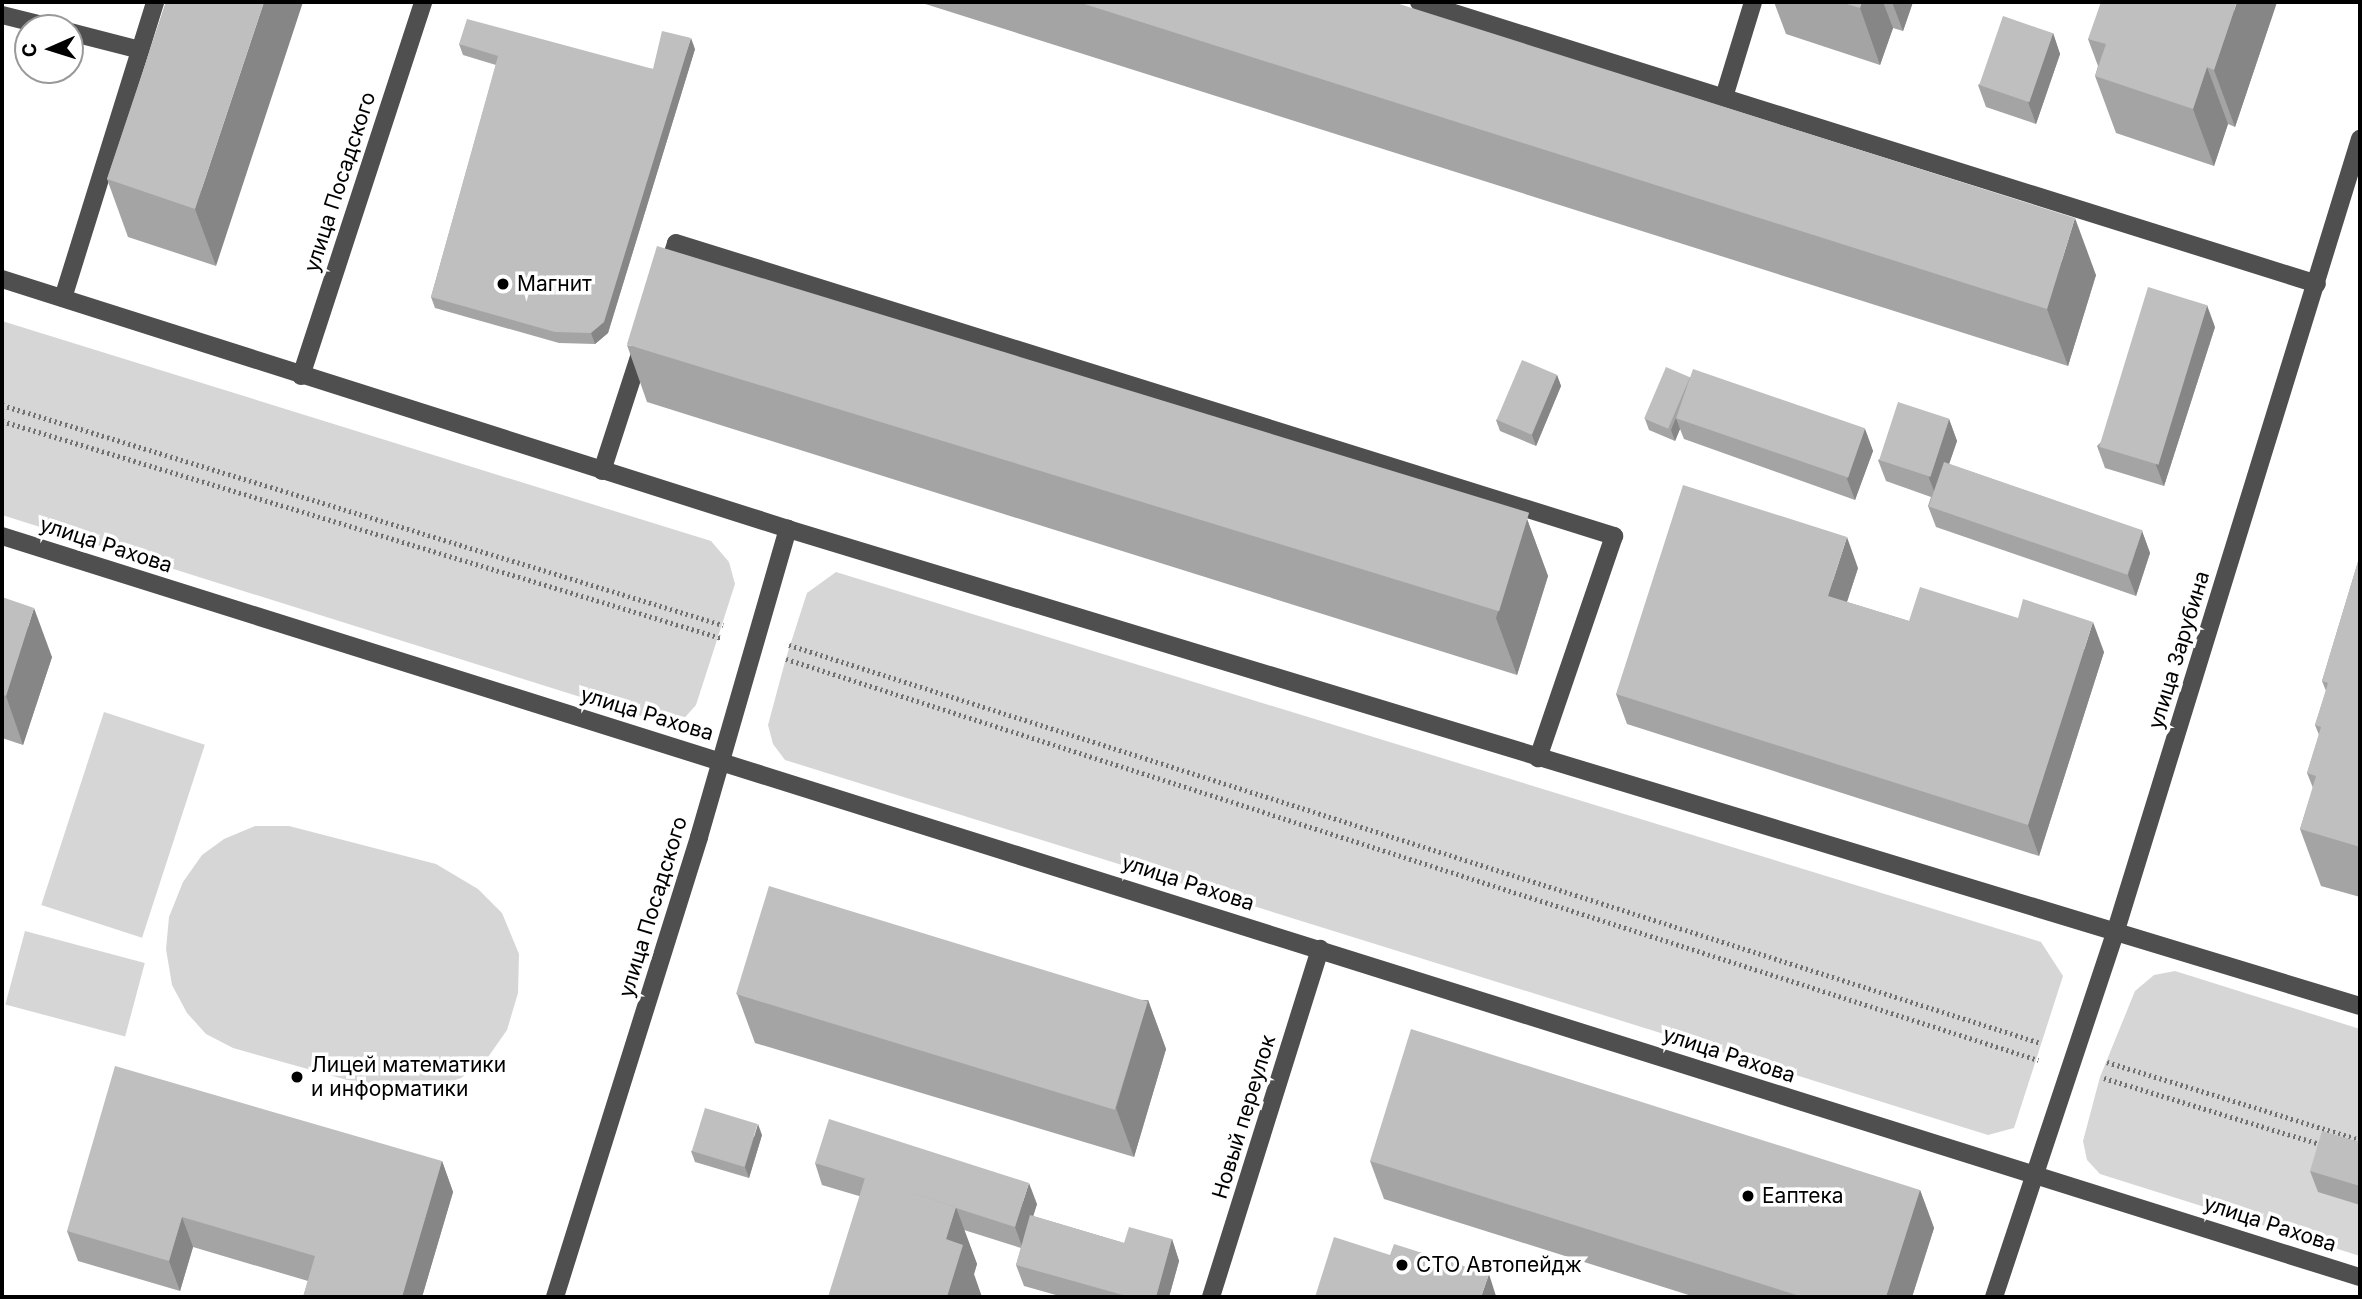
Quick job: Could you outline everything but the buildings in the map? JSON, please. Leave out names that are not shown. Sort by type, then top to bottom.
[{"type":"street","points":[[63,298],[155,2]]},
{"type":"street","name":"улица Посадского","points":[[301,376],[423,2]]},
{"type":"street","points":[[1419,2],[2317,284]]},
{"type":"street","points":[[1724,97],[1753,2]]},
{"type":"street","points":[[84,36],[140,50]]},
{"type":"street","name":"улица Зарубина","points":[[1994,1297],[2032,1173],[2116,930],[2360,139]]},
{"type":"street","points":[[659,294],[676,243],[1614,536],[1538,758]]},
{"type":"street","points":[[2,279],[788,529],[2360,1006]]},
{"type":"street","points":[[602,471],[647,332]]},
{"type":"street","name":"улица Посадского","points":[[555,1297],[721,760],[788,529]]},
{"type":"street","name":"улица Рахова","points":[[2,536],[2360,1277]]},
{"type":"street","name":"Новый переулок","points":[[1211,1297],[1320,949]]},
{"type":"path","points":[[2,405],[2070,1060],[2360,1140]]},
{"type":"path","points":[[2,421],[754,642],[2070,1060],[2334,1148]]},
{"type":"shaded area","points":[[2,321],[711,541],[729,562],[735,584],[696,705],[680,723],[657,721],[2,515]]},
{"type":"shaded area","points":[[836,572],[2041,942],[2063,976],[2014,1128],[1988,1135],[785,760],[773,744],[768,725],[786,658],[807,593]]},
{"type":"shaded area","points":[[104,712],[205,745],[142,938],[41,905]]},
{"type":"shaded area","points":[[255,826],[289,826],[436,864],[478,889],[502,913],[519,954],[518,993],[507,1030],[486,1060],[461,1078],[429,1089],[390,1092],[233,1048],[206,1034],[187,1013],[172,985],[166,949],[169,917],[183,882],[202,855],[224,839]]},
{"type":"shaded area","points":[[25,931],[145,963],[125,1037],[5,1004]]},
{"type":"shaded area","points":[[2175,971],[2360,1029],[2360,1256],[2100,1174],[2087,1160],[2083,1141],[2100,1077],[2135,991],[2154,975]]},
{"type":"place","name":"Магнит","points":[[503,284]]},
{"type":"place","name":"Лицей математики и информатики","points":[[297,1077]]},
{"type":"place","name":"Еаптека","points":[[1748,1196]]},
{"type":"place","name":"СТО Автопейдж","points":[[1402,1265]]}]
